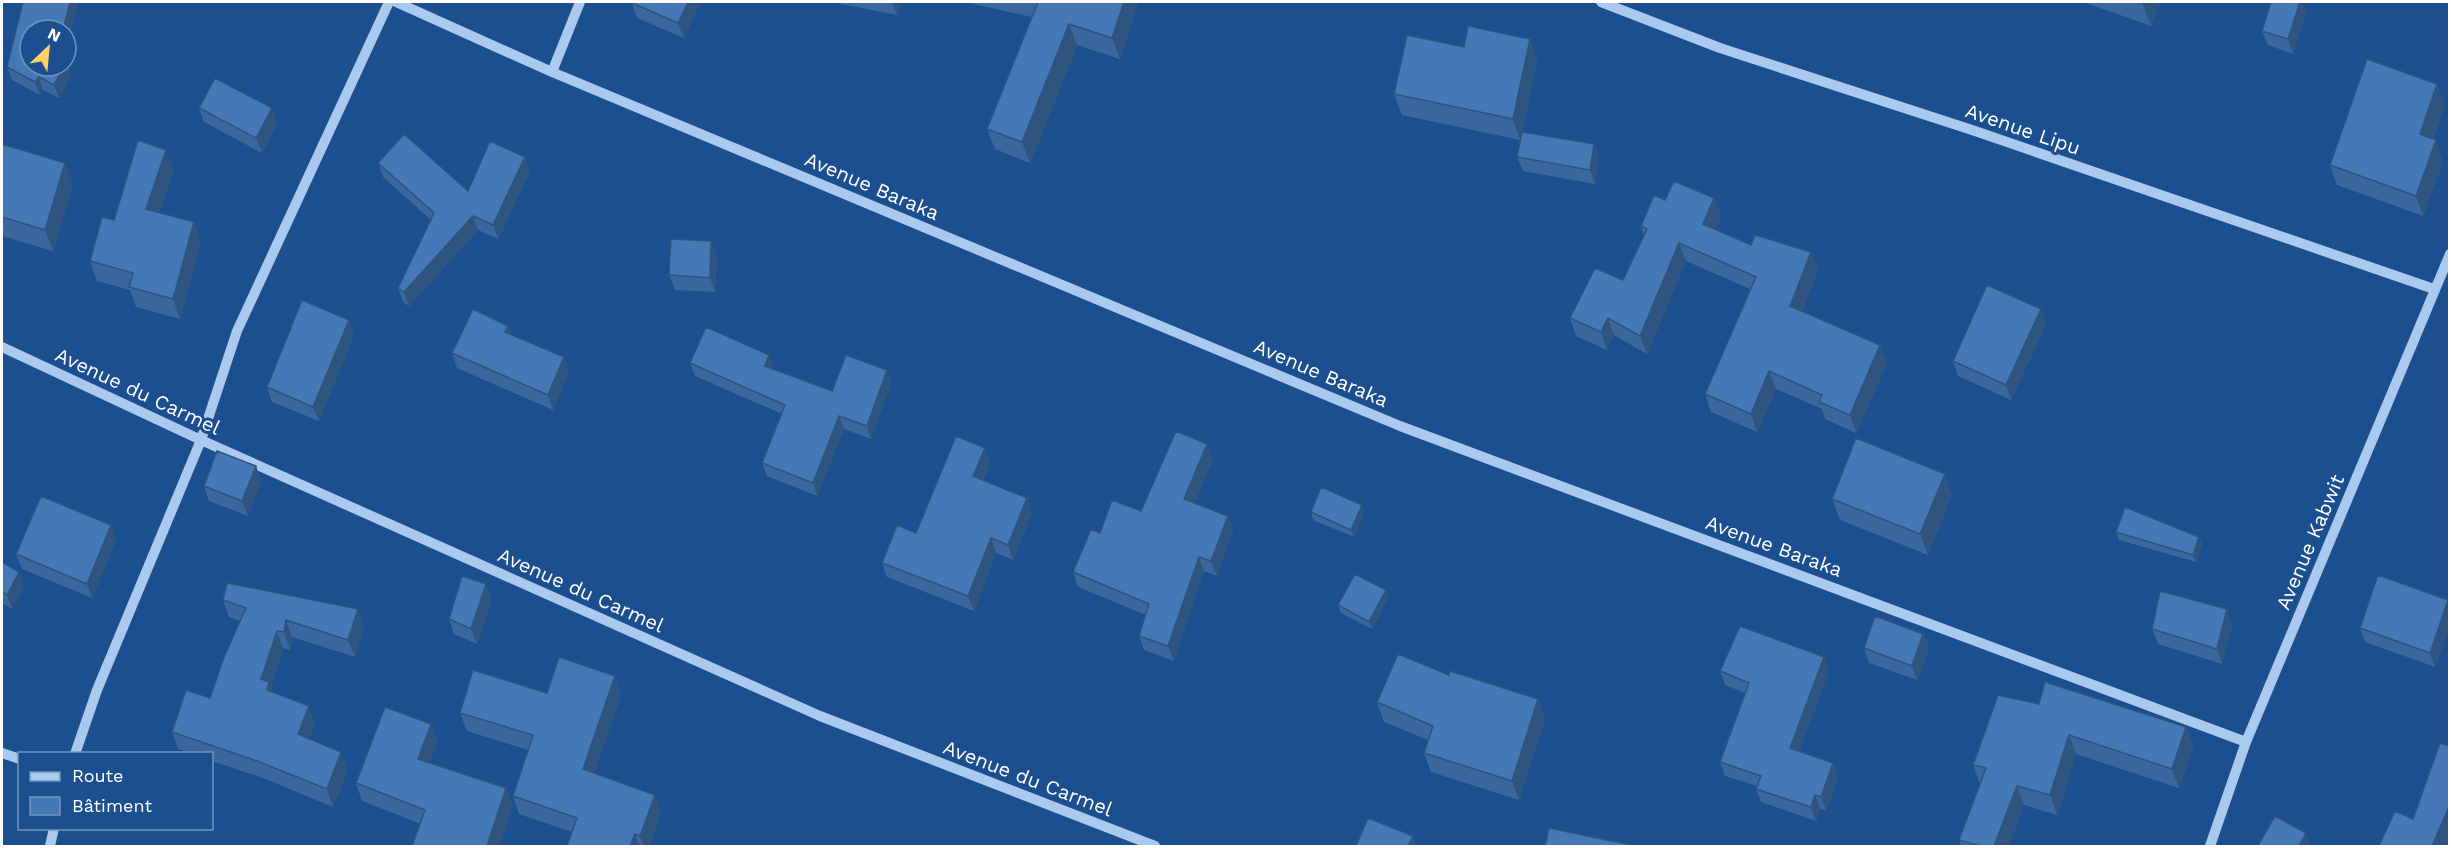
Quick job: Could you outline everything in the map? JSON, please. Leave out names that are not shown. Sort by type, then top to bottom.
[{"type":"street","points":[[75,752],[98,690],[201,440],[237,331],[389,2]]},
{"type":"street","name":"Avenue Baraka","points":[[396,2],[552,72],[1400,426],[2246,742]]},
{"type":"street","points":[[552,72],[580,2]]},
{"type":"street","name":"Avenue Lipu","points":[[1600,2],[1720,48],[1972,130],[2434,289]]},
{"type":"street","name":"Avenue Kabwit","points":[[2210,846],[2246,742],[2450,254]]},
{"type":"street","name":"Avenue du Carmel","points":[[2,347],[201,440],[820,716],[1155,846]]},
{"type":"street","points":[[2,753],[18,758]]},
{"type":"street","points":[[50,846],[54,830]]},
{"type":"building","points":[[23,2],[70,2],[66,18],[19,18]]},
{"type":"building","points":[[632,2],[688,2],[678,23]]},
{"type":"building","points":[[1038,2],[1124,2],[1112,38],[1069,24],[1022,142],[987,129]]},
{"type":"building","points":[[2271,2],[2300,2],[2288,39],[2262,31]]},
{"type":"building","points":[[18,22],[18,73],[7,67]]},
{"type":"building","points":[[1468,26],[1530,39],[1513,119],[1394,94],[1407,35],[1464,47]]},
{"type":"building","points":[[2367,59],[2437,84],[2420,134],[2436,140],[2416,196],[2330,165]]},
{"type":"building","points":[[41,78],[58,78],[54,85]]},
{"type":"building","points":[[215,78],[272,108],[256,138],[199,108]]},
{"type":"building","points":[[1522,132],[1594,144],[1590,170],[1517,157]]},
{"type":"building","points":[[404,134],[468,191],[490,141],[525,157],[493,225],[473,216],[404,292],[398,288],[434,213],[378,163]]},
{"type":"building","points":[[138,140],[166,150],[146,209],[194,222],[173,299],[129,287],[133,273],[90,261],[102,217],[114,220]]},
{"type":"building","points":[[2,144],[65,163],[45,230],[2,217]]},
{"type":"building","points":[[1674,181],[1714,198],[1703,224],[1751,245],[1755,235],[1811,252],[1790,306],[1880,345],[1850,415],[1819,402],[1822,395],[1769,371],[1751,414],[1705,394],[1756,277],[1679,243],[1640,336],[1608,318],[1601,332],[1570,318],[1595,268],[1623,280],[1647,229],[1641,226],[1654,195],[1665,200]]},
{"type":"building","points":[[671,239],[711,241],[710,278],[669,275]]},
{"type":"building","points":[[1987,285],[2041,309],[2006,385],[1953,361]]},
{"type":"building","points":[[302,300],[349,320],[313,407],[267,387]]},
{"type":"building","points":[[473,309],[508,326],[505,332],[564,357],[548,395],[452,353]]},
{"type":"building","points":[[706,327],[769,355],[765,366],[832,391],[846,355],[887,370],[867,426],[839,416],[813,483],[762,463],[785,405],[690,363]]},
{"type":"building","points":[[1176,431],[1207,444],[1184,499],[1228,516],[1211,561],[1199,557],[1168,646],[1139,636],[1149,604],[1073,572],[1091,529],[1100,533],[1112,500],[1141,511]]},
{"type":"building","points":[[956,436],[985,448],[973,476],[1027,498],[1008,545],[991,538],[968,596],[882,563],[897,525],[916,533]]},
{"type":"building","points":[[1856,438],[1945,474],[1920,534],[1832,499]]},
{"type":"building","points":[[217,451],[256,466],[242,501],[204,486]]},
{"type":"building","points":[[1321,487],[1362,505],[1351,530],[1311,512]]},
{"type":"building","points":[[41,496],[111,525],[87,584],[16,554]]},
{"type":"building","points":[[2125,507],[2199,537],[2193,555],[2116,532]]},
{"type":"building","points":[[2,562],[19,572],[7,595],[2,591]]},
{"type":"building","points":[[1355,574],[1386,590],[1369,622],[1338,605]]},
{"type":"building","points":[[2378,575],[2448,600],[2430,653],[2360,628]]},
{"type":"building","points":[[462,576],[486,584],[471,629],[449,619]]},
{"type":"building","points":[[227,583],[358,609],[348,640],[286,620],[284,632],[277,631],[261,679],[269,682],[267,690],[309,706],[298,734],[341,752],[327,789],[257,761],[172,732],[186,690],[210,698],[224,657],[246,608],[223,600]]},
{"type":"building","points":[[2160,591],[2227,609],[2217,649],[2152,629]]},
{"type":"building","points":[[1875,616],[1923,634],[1912,666],[1864,648]]},
{"type":"building","points":[[1740,626],[1824,657],[1790,748],[1833,763],[1821,797],[1815,795],[1811,807],[1756,789],[1761,776],[1720,762],[1749,683],[1720,671]]},
{"type":"building","points":[[1398,654],[1449,675],[1450,671],[1538,699],[1512,781],[1424,753],[1433,726],[1377,702]]},
{"type":"building","points":[[559,657],[615,676],[583,769],[655,795],[640,836],[635,834],[630,846],[567,846],[577,818],[513,796],[533,735],[460,713],[473,670],[547,693]]},
{"type":"building","points":[[2045,682],[2186,727],[2172,769],[2069,735],[2050,795],[2017,786],[1994,846],[1980,846],[1959,840],[1986,768],[1973,765],[1998,695],[2039,704]]},
{"type":"building","points":[[385,707],[431,724],[418,759],[506,788],[487,846],[412,846],[425,810],[356,783]]},
{"type":"building","points":[[2440,743],[2450,746],[2450,810],[2448,809],[2432,846],[2379,846],[2395,811],[2413,819]]},
{"type":"building","points":[[2275,816],[2306,833],[2299,846],[2258,846]]},
{"type":"building","points":[[1368,818],[1413,836],[1408,846],[1356,846]]},
{"type":"building","points":[[1549,828],[1636,846],[1545,846]]}]
